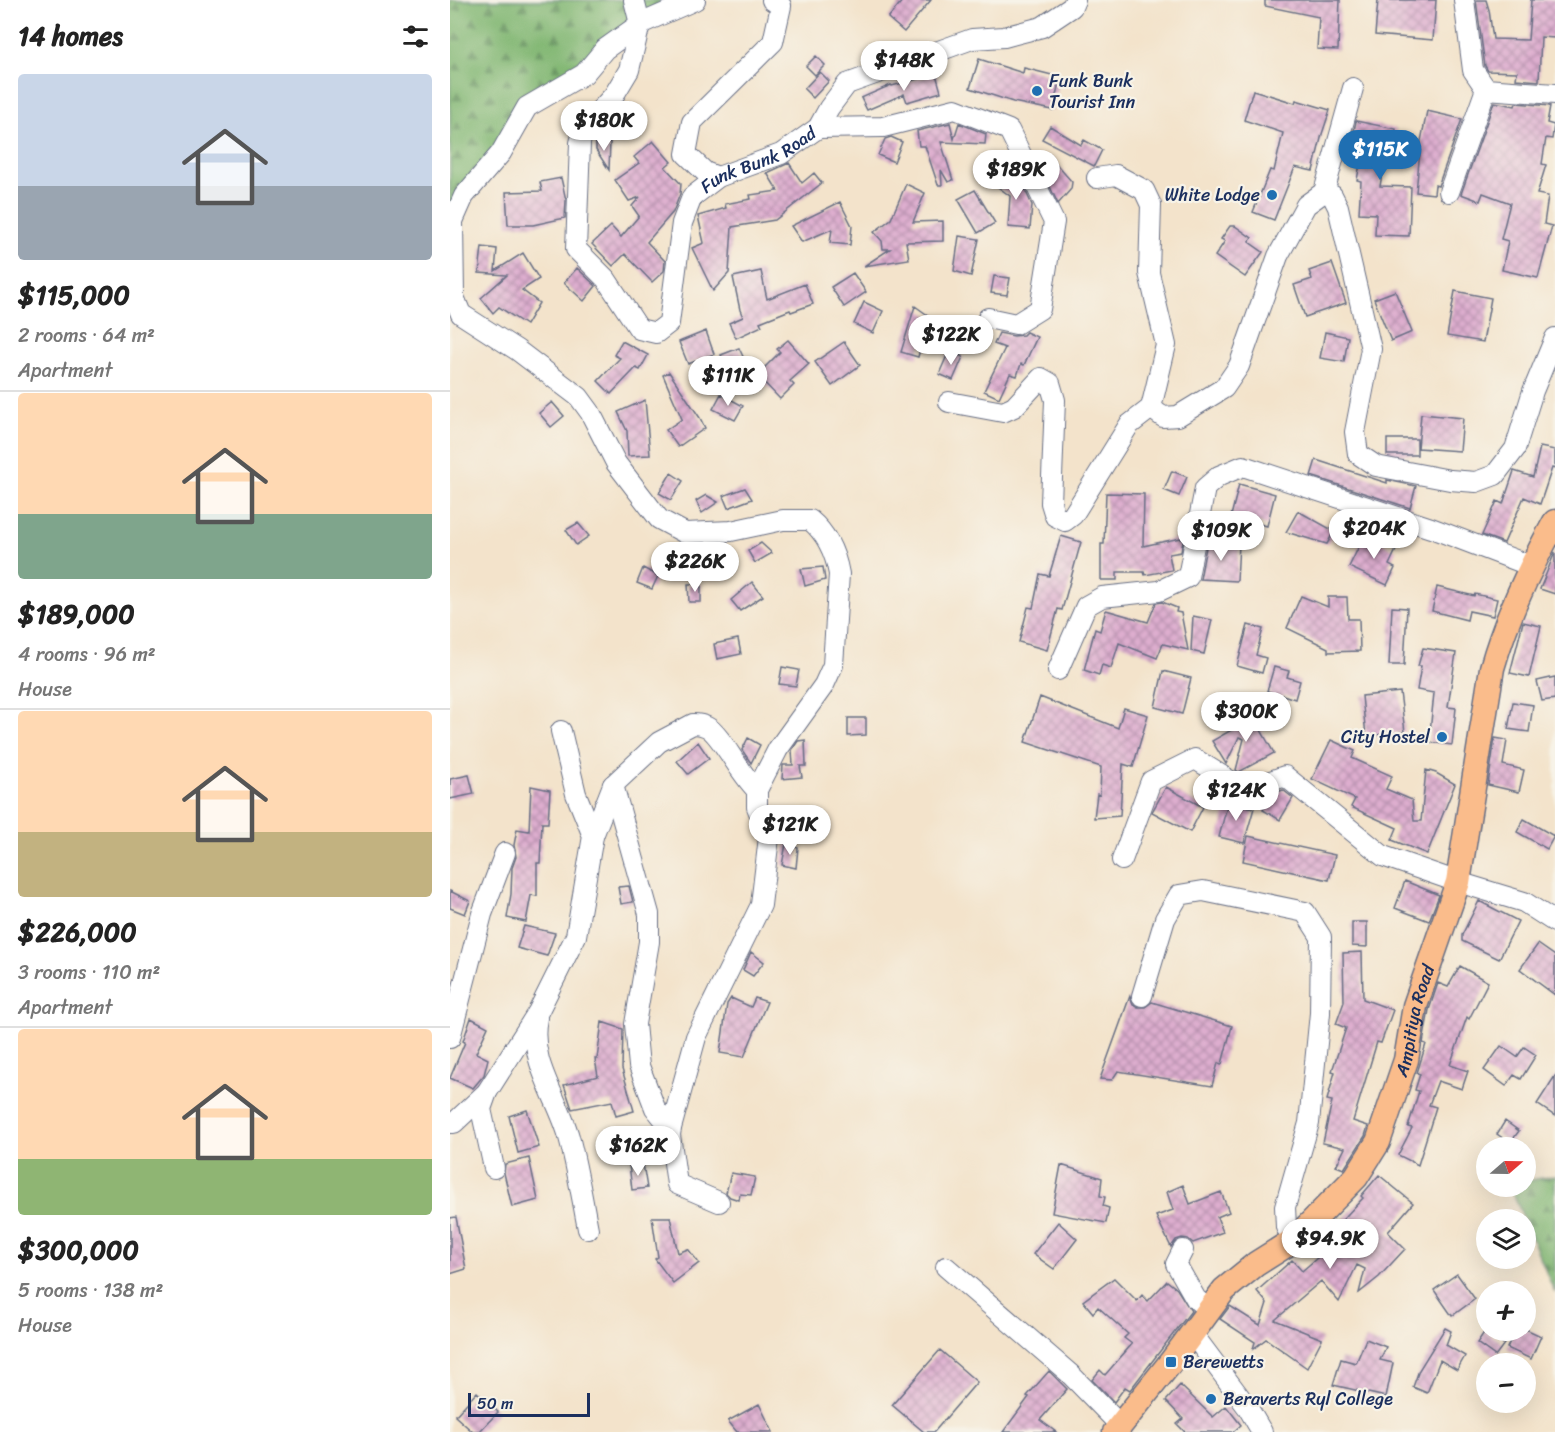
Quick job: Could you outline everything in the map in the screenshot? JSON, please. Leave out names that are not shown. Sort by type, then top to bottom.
[{"type":"main road","name":"Ampitiya Road","points":[[1117,1429],[1224,1290],[1256,1264],[1294,1240],[1356,1177],[1378,1142],[1406,1060],[1415,1006],[1458,882],[1492,668],[1501,635],[1531,566],[1555,522]]},
{"type":"street","points":[[634,0],[640,24]]},
{"type":"street","points":[[695,0],[640,24],[605,49],[584,74],[527,107],[501,153],[464,196],[453,221],[454,297],[461,314],[517,350],[579,396],[590,412],[616,463],[659,519],[685,533],[730,531],[783,520],[810,520],[823,531],[836,560],[839,574],[833,665],[825,685],[778,749],[758,790],[757,807],[769,837],[761,905],[696,1037],[671,1128],[677,1184],[719,1202]]},
{"type":"street","points":[[718,177],[705,172],[686,154],[692,122],[773,42],[781,6],[772,0]]},
{"type":"street","name":"Funk Bunk Road","points":[[640,24],[629,70],[614,95],[584,128],[580,143],[576,249],[606,279],[639,329],[656,333],[669,323],[682,223],[692,197],[718,177],[781,154],[818,128],[829,108],[847,84],[972,39],[1004,37],[1041,27],[1072,7],[1075,0]]},
{"type":"street","points":[[1464,0],[1473,70],[1486,89]]},
{"type":"street","points":[[1151,408],[1163,417],[1178,416],[1224,388],[1239,366],[1278,256],[1306,205],[1324,192],[1353,88]]},
{"type":"street","points":[[1486,89],[1555,94]]},
{"type":"street","points":[[1449,192],[1486,89]]},
{"type":"street","points":[[818,128],[883,127],[955,109],[1009,130],[1054,222],[1040,309],[1016,324],[988,318]]},
{"type":"street","points":[[949,402],[1004,412],[1014,407],[1041,378],[1050,383],[1055,400],[1051,503],[1055,516],[1065,520],[1073,515],[1128,425],[1151,408],[1166,345],[1149,273],[1151,205],[1144,190],[1116,175],[1097,178]]},
{"type":"street","points":[[1324,192],[1332,195],[1338,207],[1371,349],[1355,432],[1358,454],[1376,466],[1450,480],[1476,482],[1495,475],[1515,449],[1533,391],[1555,338]]},
{"type":"street","points":[[1058,670],[1086,606],[1102,597],[1159,591],[1188,577],[1205,489],[1219,476],[1242,466],[1431,528],[1531,566]]},
{"type":"street","points":[[494,1168],[481,1109],[487,1092],[538,1012],[576,936],[593,836],[613,785],[659,742],[693,724],[707,727],[712,731],[747,781],[758,790]]},
{"type":"street","points":[[561,731],[576,794],[593,836]]},
{"type":"street","points":[[1122,860],[1150,781],[1195,759],[1245,790],[1285,776],[1383,856],[1524,902],[1555,922]]},
{"type":"street","points":[[613,785],[649,914],[649,942],[635,1024],[639,1066],[655,1108],[671,1128]]},
{"type":"street","points":[[450,1038],[482,914],[505,853]]},
{"type":"street","points":[[1142,996],[1165,920],[1179,896],[1203,891],[1305,912],[1321,937],[1320,1013],[1309,1123],[1285,1207],[1286,1227],[1294,1240]]},
{"type":"street","points":[[538,1012],[534,1032],[537,1056],[569,1136],[588,1229]]},
{"type":"street","points":[[450,1123],[454,1123],[487,1092]]},
{"type":"street","points":[[1183,1250],[1176,1264],[1196,1299],[1209,1310]]},
{"type":"street","points":[[946,1267],[1069,1373],[1117,1429]]},
{"type":"street","points":[[1192,1333],[1248,1408],[1262,1432]]},
{"type":"green space","points":[[450,0],[685,0],[527,107],[450,226]]},
{"type":"green space","points":[[1555,1176],[1555,1293],[1536,1248],[1536,1209],[1520,1209],[1514,1197],[1536,1197],[1536,1179]]},
{"type":"building","points":[[903,0],[931,0],[904,32],[888,18]]},
{"type":"building","points":[[1265,0],[1340,0],[1338,50],[1317,49],[1319,17],[1265,6]]},
{"type":"building","points":[[1378,0],[1436,0],[1433,40],[1375,35]]},
{"type":"building","points":[[1476,0],[1486,0],[1493,39],[1528,40],[1531,0],[1555,0],[1555,38],[1541,37],[1539,81],[1516,79],[1517,72],[1488,71],[1485,66]]},
{"type":"building","points":[[816,56],[825,65],[815,75],[806,66]]},
{"type":"building","points":[[979,59],[1023,73],[1024,68],[1060,77],[1053,110],[1013,102],[970,88]]},
{"type":"building","points":[[820,72],[829,81],[813,98],[804,89]]},
{"type":"building","points":[[936,74],[941,92],[907,102],[904,94],[867,110],[861,98],[891,85]]},
{"type":"building","points":[[1253,90],[1295,103],[1296,100],[1330,110],[1313,171],[1295,167],[1274,220],[1253,212],[1270,170],[1274,171],[1283,133],[1244,120]]},
{"type":"building","points":[[1494,102],[1515,106],[1516,103],[1550,106],[1547,123],[1554,125],[1552,139],[1546,138],[1542,164],[1546,165],[1537,194],[1548,196],[1544,224],[1552,226],[1538,278],[1502,270],[1508,241],[1501,239],[1510,203],[1483,193],[1480,201],[1461,194]]},
{"type":"building","points":[[1427,111],[1462,119],[1438,186],[1435,185],[1434,194],[1416,192],[1421,141]]},
{"type":"building","points":[[1356,121],[1396,129],[1391,159],[1385,157],[1380,186],[1411,187],[1409,236],[1375,235],[1376,214],[1359,213],[1361,181],[1357,180],[1362,153],[1350,151]]},
{"type":"building","points":[[950,123],[954,139],[959,123],[986,134],[985,144],[941,142],[953,180],[948,182],[941,170],[942,185],[938,185],[925,146],[919,146],[917,131]]},
{"type":"building","points":[[1050,126],[1081,145],[1084,140],[1102,150],[1094,166],[1042,139]]},
{"type":"building","points":[[891,137],[902,142],[894,162],[878,155],[885,139]]},
{"type":"building","points":[[596,141],[610,142],[609,170],[596,150]]},
{"type":"building","points":[[653,141],[671,162],[665,167],[681,184],[673,212],[647,242],[665,261],[664,271],[652,282],[625,254],[613,266],[592,244],[611,226],[621,237],[639,216],[632,206],[640,197],[629,201],[615,180],[639,163],[634,157]]},
{"type":"building","points":[[1050,157],[1072,182],[1071,189],[1058,204],[1041,167]]},
{"type":"building","points":[[789,163],[802,183],[814,173],[822,183],[775,220],[732,227],[729,273],[713,291],[692,248],[704,243],[698,216],[726,208],[725,204],[751,199],[750,195],[778,191],[767,173]]},
{"type":"building","points":[[1007,171],[1015,178],[1019,177],[1032,205],[1030,229],[1008,227],[1010,196],[990,181]]},
{"type":"building","points":[[561,178],[566,200],[565,218],[533,225],[508,225],[506,192],[542,191],[540,182]]},
{"type":"building","points":[[906,184],[925,193],[913,222],[943,221],[943,241],[906,242],[909,259],[864,266],[890,249],[883,249],[882,241],[874,232],[891,219]]},
{"type":"building","points":[[975,190],[995,223],[978,233],[958,199]]},
{"type":"building","points":[[840,202],[852,226],[850,245],[830,243],[832,229],[802,242],[791,226]]},
{"type":"building","points":[[1230,226],[1235,226],[1252,238],[1249,242],[1263,252],[1245,277],[1215,256],[1225,241],[1221,239]]},
{"type":"building","points":[[959,236],[979,239],[971,276],[954,271]]},
{"type":"building","points":[[482,247],[497,249],[495,271],[523,253],[539,279],[522,290],[539,303],[526,325],[499,307],[493,313],[481,298],[507,275],[479,273]]},
{"type":"building","points":[[1332,263],[1346,303],[1305,317],[1294,285],[1312,279],[1309,271]]},
{"type":"building","points":[[577,268],[596,286],[584,301],[564,283]]},
{"type":"building","points":[[761,271],[767,299],[805,284],[813,304],[760,322],[762,326],[736,338],[729,323],[743,317],[733,277]]},
{"type":"building","points":[[853,273],[866,292],[844,307],[831,287]]},
{"type":"building","points":[[994,276],[1010,278],[1007,295],[991,293]]},
{"type":"building","points":[[1395,291],[1412,332],[1391,341],[1374,299]]},
{"type":"building","points":[[1455,291],[1491,298],[1483,342],[1447,336]]},
{"type":"building","points":[[864,302],[883,311],[873,333],[854,324]]},
{"type":"building","points":[[915,306],[929,316],[918,357],[901,352]]},
{"type":"building","points":[[706,331],[714,354],[688,364],[679,342]]},
{"type":"building","points":[[1026,332],[1037,337],[1024,365],[1021,364],[1017,376],[1010,374],[999,398],[984,391],[1005,348],[994,344],[999,333],[1014,336],[1023,335]]},
{"type":"building","points":[[1325,332],[1348,337],[1344,362],[1320,358]]},
{"type":"building","points":[[788,340],[809,364],[790,381],[794,385],[780,399],[757,375],[780,352],[777,349]]},
{"type":"building","points":[[622,341],[648,355],[640,370],[636,368],[611,394],[598,381],[620,358],[614,355]]},
{"type":"building","points":[[844,342],[860,365],[832,386],[815,362]]},
{"type":"building","points":[[739,348],[746,363],[728,371],[721,355]]},
{"type":"building","points":[[949,351],[963,357],[953,380],[939,374]]},
{"type":"building","points":[[669,372],[705,428],[678,447],[666,430],[682,419],[663,375]]},
{"type":"building","points":[[721,394],[743,406],[735,420],[713,409]]},
{"type":"building","points":[[645,400],[650,455],[628,456],[627,431],[618,412]]},
{"type":"building","points":[[552,402],[564,416],[551,427],[539,413]]},
{"type":"building","points":[[1421,414],[1463,418],[1460,451],[1418,448]]},
{"type":"building","points":[[1387,439],[1417,439],[1417,455],[1387,455]]},
{"type":"building","points":[[1540,447],[1555,450],[1555,469],[1552,468],[1540,504],[1524,497],[1504,543],[1482,535],[1497,501],[1503,504],[1514,471],[1533,477]]},
{"type":"building","points":[[1316,460],[1387,483],[1387,480],[1416,486],[1410,508],[1311,476]]},
{"type":"building","points":[[1172,471],[1187,477],[1179,496],[1164,490]]},
{"type":"building","points":[[671,473],[683,481],[671,500],[659,493]]},
{"type":"building","points":[[1239,484],[1275,494],[1267,526],[1231,516]]},
{"type":"building","points":[[745,488],[752,499],[728,508],[723,496]]},
{"type":"building","points":[[1106,493],[1144,494],[1143,546],[1180,538],[1183,541],[1181,552],[1169,554],[1172,570],[1145,575],[1144,572],[1117,572],[1117,580],[1101,580],[1101,544],[1104,544]]},
{"type":"building","points":[[706,495],[718,502],[702,513],[696,501]]},
{"type":"building","points":[[1298,511],[1334,531],[1327,544],[1286,532]]},
{"type":"building","points":[[578,523],[589,536],[576,545],[566,530]]},
{"type":"building","points":[[1365,534],[1396,550],[1389,565],[1395,568],[1387,585],[1349,567]]},
{"type":"building","points":[[1061,536],[1081,542],[1062,610],[1058,609],[1047,650],[1019,642],[1028,607],[1033,608],[1040,574],[1049,576]]},
{"type":"building","points":[[1207,542],[1239,544],[1237,581],[1200,579]]},
{"type":"building","points":[[761,543],[772,553],[755,563],[748,551]]},
{"type":"building","points":[[716,545],[717,559],[695,559],[693,546]]},
{"type":"building","points":[[1555,552],[1555,594],[1540,589]]},
{"type":"building","points":[[823,567],[825,580],[805,586],[801,569]]},
{"type":"building","points":[[643,568],[658,576],[652,589],[637,583]]},
{"type":"building","points":[[752,582],[763,596],[740,611],[731,600]]},
{"type":"building","points":[[688,584],[701,584],[701,602],[689,602]]},
{"type":"building","points":[[1437,587],[1497,599],[1493,616],[1469,611],[1467,620],[1432,611]]},
{"type":"building","points":[[1301,596],[1328,607],[1328,597],[1347,597],[1348,619],[1359,619],[1360,651],[1328,652],[1328,648],[1287,628]]},
{"type":"building","points":[[1162,602],[1177,608],[1176,612],[1181,613],[1188,650],[1163,644],[1157,658],[1119,643],[1111,668],[1102,665],[1099,675],[1084,670],[1095,629],[1100,631],[1106,610],[1148,622],[1156,603]]},
{"type":"building","points":[[1392,607],[1407,608],[1404,665],[1389,665]]},
{"type":"building","points":[[1193,616],[1212,620],[1204,654],[1191,651]]},
{"type":"building","points":[[1523,622],[1541,626],[1529,677],[1510,673]]},
{"type":"building","points":[[1248,625],[1263,629],[1256,655],[1266,658],[1262,673],[1237,666]]},
{"type":"building","points":[[738,639],[741,654],[717,659],[714,644]]},
{"type":"building","points":[[1423,648],[1456,653],[1448,707],[1456,708],[1452,745],[1429,742],[1434,693],[1417,690],[1421,666],[1418,666]]},
{"type":"building","points":[[782,667],[799,670],[796,686],[779,684]]},
{"type":"building","points":[[1274,667],[1289,671],[1287,677],[1300,681],[1295,699],[1283,695],[1281,705],[1268,702],[1271,692],[1267,691]]},
{"type":"building","points":[[1163,671],[1191,678],[1182,714],[1155,707]]},
{"type":"building","points":[[1555,677],[1555,699],[1542,701],[1537,681]]},
{"type":"building","points":[[1400,692],[1405,732],[1366,736],[1362,696]]},
{"type":"building","points":[[1040,697],[1118,728],[1124,708],[1148,715],[1133,767],[1123,764],[1120,816],[1094,818],[1097,794],[1100,795],[1101,767],[1025,742]]},
{"type":"building","points":[[1513,702],[1533,705],[1529,732],[1508,729]]},
{"type":"building","points":[[1263,712],[1270,725],[1261,730],[1274,753],[1239,772],[1236,770],[1244,739],[1239,737],[1226,764],[1212,741]]},
{"type":"building","points":[[848,718],[866,718],[866,735],[848,736]]},
{"type":"building","points":[[748,738],[760,745],[751,763],[742,750]]},
{"type":"building","points":[[1495,738],[1507,740],[1503,765],[1524,770],[1519,792],[1488,785]]},
{"type":"building","points":[[805,740],[806,766],[800,766],[802,777],[782,779],[783,765],[793,765],[792,750],[798,741]]},
{"type":"building","points":[[1331,740],[1355,751],[1352,758],[1392,776],[1386,789],[1412,800],[1414,821],[1421,821],[1426,770],[1455,784],[1427,854],[1392,840],[1397,828],[1351,807],[1355,799],[1312,779]]},
{"type":"building","points":[[698,742],[709,758],[688,774],[677,761]]},
{"type":"building","points":[[469,775],[474,794],[450,799],[450,779]]},
{"type":"building","points":[[531,786],[550,790],[548,823],[542,823],[540,863],[537,863],[537,896],[531,895],[526,922],[507,918],[512,868],[516,857],[514,845],[517,829],[529,831]]},
{"type":"building","points":[[1166,787],[1203,807],[1190,832],[1152,812]]},
{"type":"building","points":[[1283,790],[1293,798],[1280,820],[1263,810],[1274,793]]},
{"type":"building","points":[[1228,802],[1254,808],[1244,843],[1219,837]]},
{"type":"building","points":[[1524,819],[1554,836],[1547,849],[1517,832]]},
{"type":"building","points":[[1248,836],[1335,855],[1329,880],[1243,861]]},
{"type":"building","points":[[786,844],[798,848],[796,868],[782,865]]},
{"type":"building","points":[[1405,881],[1439,895],[1429,921],[1395,908]]},
{"type":"building","points":[[629,886],[633,902],[621,904],[618,887]]},
{"type":"building","points":[[450,891],[470,901],[465,914],[450,908]]},
{"type":"building","points":[[1479,901],[1518,921],[1499,959],[1462,941],[1462,935]]},
{"type":"building","points":[[1352,922],[1367,922],[1367,947],[1352,946]]},
{"type":"building","points":[[524,926],[555,933],[547,956],[517,948]]},
{"type":"building","points":[[1538,944],[1555,956],[1555,995],[1520,969]]},
{"type":"building","points":[[751,952],[764,962],[753,976],[743,970]]},
{"type":"building","points":[[1362,952],[1363,999],[1393,1010],[1381,1043],[1377,1042],[1353,1121],[1368,1126],[1365,1136],[1344,1169],[1336,1166],[1345,1148],[1323,1143],[1332,1101],[1327,1100],[1335,1072],[1332,1071],[1346,1028],[1336,1024],[1344,1002],[1343,953]]},
{"type":"building","points":[[1460,966],[1488,982],[1469,1019],[1467,1017],[1450,1065],[1468,1071],[1462,1089],[1438,1081],[1429,1105],[1436,1107],[1418,1165],[1398,1155],[1412,1128],[1408,1127],[1419,1091],[1415,1090],[1420,1074],[1417,1073],[1426,1044],[1423,1043],[1429,1010],[1438,983],[1448,987]]},
{"type":"building","points":[[1130,996],[1133,1004],[1138,1007],[1145,1007],[1152,1002],[1232,1026],[1222,1064],[1218,1063],[1212,1086],[1118,1071],[1112,1080],[1100,1079]]},
{"type":"building","points":[[731,998],[751,1007],[755,998],[767,1002],[744,1057],[720,1053],[727,1004]]},
{"type":"building","points":[[471,1018],[488,1027],[476,1053],[488,1059],[484,1075],[473,1088],[450,1078],[465,1042],[463,1041]]},
{"type":"building","points":[[602,1022],[623,1029],[622,1069],[634,1111],[616,1116],[612,1101],[572,1109],[564,1085],[598,1076],[595,1059],[597,1059]]},
{"type":"building","points":[[1501,1046],[1517,1057],[1524,1047],[1536,1055],[1521,1079],[1514,1075],[1506,1086],[1484,1070]]},
{"type":"building","points":[[1555,1076],[1555,1116],[1537,1104]]},
{"type":"building","points":[[527,1110],[539,1147],[518,1153],[509,1116]]},
{"type":"building","points":[[1505,1121],[1519,1131],[1514,1137],[1501,1137],[1497,1134]]},
{"type":"building","points":[[529,1158],[538,1200],[512,1207],[504,1173],[505,1164]]},
{"type":"building","points":[[629,1164],[643,1164],[647,1188],[632,1190]]},
{"type":"building","points":[[1061,1165],[1102,1178],[1100,1196],[1105,1197],[1103,1206],[1109,1208],[1106,1223],[1052,1213]]},
{"type":"building","points":[[731,1173],[755,1177],[751,1195],[740,1194],[739,1200],[726,1193]]},
{"type":"building","points":[[1379,1175],[1413,1203],[1388,1232],[1405,1249],[1379,1277],[1359,1293],[1365,1269],[1357,1265],[1339,1302],[1321,1281],[1275,1320],[1322,1339],[1307,1368],[1266,1339],[1253,1349],[1255,1342],[1220,1319],[1230,1306],[1260,1325],[1267,1303],[1257,1291],[1292,1260],[1302,1271],[1339,1239],[1331,1232],[1363,1198],[1361,1196]]},
{"type":"building","points":[[1183,1185],[1190,1204],[1221,1192],[1229,1212],[1217,1217],[1223,1232],[1193,1243],[1182,1238],[1176,1240],[1171,1247],[1156,1216],[1173,1210],[1167,1192]]},
{"type":"building","points":[[456,1217],[466,1269],[450,1274],[450,1218]]},
{"type":"building","points":[[652,1217],[670,1217],[678,1253],[688,1249],[699,1263],[673,1283],[655,1259],[658,1257]]},
{"type":"building","points":[[1058,1222],[1077,1239],[1054,1269],[1033,1254]]},
{"type":"building","points":[[1457,1274],[1475,1299],[1452,1316],[1434,1290]]},
{"type":"building","points":[[1114,1278],[1137,1301],[1142,1295],[1148,1301],[1167,1281],[1177,1289],[1191,1311],[1130,1390],[1125,1387],[1114,1402],[1092,1380],[1100,1370],[1105,1375],[1132,1344],[1124,1338],[1128,1334],[1098,1307],[1093,1313],[1083,1301]]},
{"type":"building","points":[[1445,1328],[1451,1331],[1446,1345],[1465,1356],[1457,1370],[1440,1360],[1427,1393],[1413,1387],[1419,1370]]},
{"type":"building","points":[[1536,1334],[1541,1336],[1534,1353],[1518,1353],[1507,1348],[1510,1341],[1536,1341]]},
{"type":"building","points":[[1366,1339],[1386,1347],[1380,1360],[1393,1363],[1386,1397],[1333,1385],[1341,1359],[1356,1363]]},
{"type":"building","points":[[1478,1341],[1500,1341],[1504,1344],[1497,1353],[1491,1353],[1477,1343]]},
{"type":"building","points":[[940,1350],[977,1382],[934,1432],[924,1432],[892,1405]]},
{"type":"building","points":[[1049,1371],[1067,1389],[1040,1420],[1056,1432],[1003,1432],[1029,1397],[1027,1396]]},
{"type":"building","points":[[1180,1385],[1213,1417],[1226,1406],[1241,1425],[1233,1432],[1185,1432],[1177,1424],[1183,1419],[1166,1401]]},
{"type":"building","points":[[477,1392],[498,1412],[479,1432],[473,1432],[455,1416]]},
{"type":"building","points":[[759,1404],[773,1432],[737,1432],[728,1421]]},
{"type":"place","name":"Funk Bunk Tourist Inn","points":[[1037,91]]},
{"type":"place","name":"White Lodge","points":[[1272,195]]},
{"type":"place","name":"City Hostel","points":[[1442,737]]},
{"type":"place","name":"Berewetts","points":[[1171,1362]]},
{"type":"place","name":"Beraverts Ryl College","points":[[1211,1399]]}]
